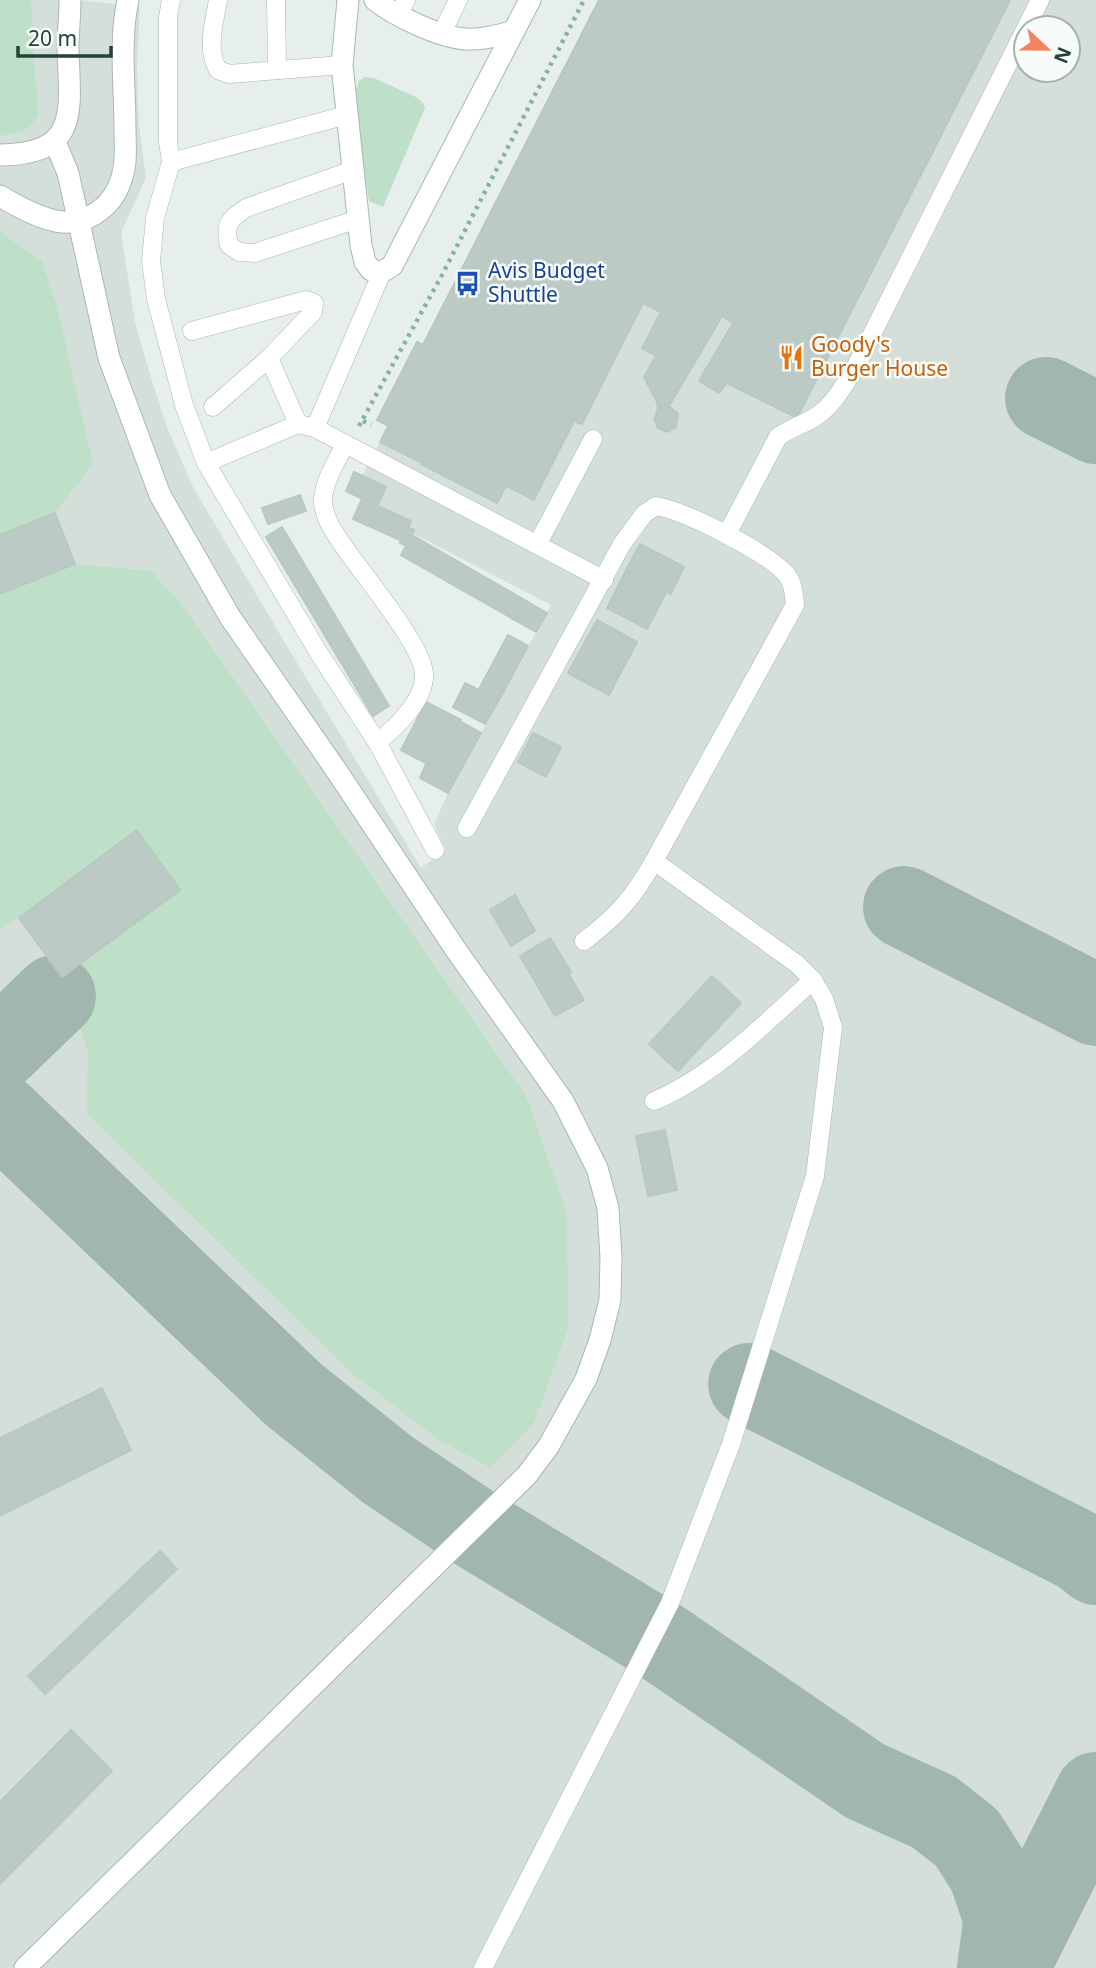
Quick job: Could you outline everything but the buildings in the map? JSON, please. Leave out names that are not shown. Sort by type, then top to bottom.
[{"type":"street","points":[[0,155],[37,150],[55,142],[66,123],[70,109],[70,0]]},
{"type":"street","points":[[0,197],[48,219],[66,223],[79,222],[99,212],[115,195],[123,175],[125,151],[124,45],[128,0]]},
{"type":"street","points":[[348,0],[342,65],[358,219],[365,261],[371,270],[382,272],[392,266],[530,0]]},
{"type":"street","points":[[375,0],[402,7],[442,33],[462,38],[476,39],[514,31]]},
{"type":"street","points":[[25,1968],[527,1475],[548,1447],[586,1379],[610,1300],[611,1257],[608,1208],[597,1168],[563,1101],[456,950],[230,617],[160,495],[109,359],[68,173],[55,142]]},
{"type":"lane","points":[[171,0],[168,17],[167,142],[171,162],[155,218],[150,261],[156,299],[184,405],[206,463],[320,655],[377,742],[435,850]]},
{"type":"lane","points":[[218,0],[210,45],[212,59],[218,70],[229,74],[342,65]]},
{"type":"lane","points":[[276,0],[276,70]]},
{"type":"lane","points":[[442,33],[458,0]]},
{"type":"lane","points":[[727,534],[778,438],[792,426],[813,418],[834,401],[855,368],[1040,0]]},
{"type":"lane","points":[[171,162],[348,115]]},
{"type":"lane","points":[[353,170],[246,208],[231,218],[226,232],[229,245],[239,252],[255,253],[358,219]]},
{"type":"lane","points":[[206,463],[307,426],[382,272]]},
{"type":"lane","points":[[192,331],[311,300],[315,308],[269,358],[213,408]]},
{"type":"lane","points":[[269,358],[307,426],[604,580]]},
{"type":"lane","points":[[537,545],[593,439]]},
{"type":"lane","points":[[345,444],[327,480],[323,501],[334,533],[417,650],[425,674],[421,691],[407,715],[394,730],[377,742]]},
{"type":"lane","points":[[467,828],[622,544],[644,514],[656,506],[669,508],[727,534],[786,574],[794,592],[795,605],[642,883],[612,920],[584,941]]},
{"type":"lane","points":[[483,1968],[670,1603],[732,1444],[815,1176],[834,1027],[824,999],[813,980],[797,964],[654,861]]},
{"type":"lane","points":[[654,1101],[674,1093],[736,1049],[813,980]]},
{"type":"path","points":[[345,444],[363,421],[442,275],[584,0]]},
{"type":"path","points":[[363,421],[371,425]]},
{"type":"shaded area","points":[[0,0],[80,0],[140,7],[137,69],[139,125],[146,178],[122,230],[122,239],[135,322],[167,427],[193,487],[421,868],[446,850],[434,824],[448,793],[551,605],[412,533],[408,527],[377,506],[386,486],[362,476],[388,427],[377,420],[417,342],[423,345],[599,0],[1096,0],[1096,1968],[0,1968]]},
{"type":"green space","points":[[0,0],[31,0],[38,115],[31,126],[21,132],[0,136]]},
{"type":"green space","points":[[365,77],[374,78],[418,98],[425,108],[383,207],[369,201],[352,100],[359,81]]},
{"type":"green space","points":[[0,232],[42,261],[57,306],[93,464],[55,513],[0,535]]},
{"type":"green space","points":[[75,564],[151,571],[182,605],[526,1096],[567,1213],[568,1329],[534,1423],[491,1468],[439,1440],[354,1375],[86,1113],[88,1051],[62,977],[180,890],[137,831],[0,930],[0,594]]},
{"type":"taxiway","points":[[1046,398],[1096,423]]},
{"type":"taxiway","points":[[904,907],[1096,1005]]},
{"type":"taxiway","points":[[0,1049],[55,996]]},
{"type":"taxiway","points":[[0,1114],[293,1394],[388,1470],[473,1527],[659,1640],[865,1781],[934,1812],[967,1838],[989,1873],[1002,1911],[1004,1924],[998,1968]]},
{"type":"taxiway","points":[[749,1384],[1081,1552],[1096,1564]]},
{"type":"taxiway","points":[[1008,1968],[1096,1793]]},
{"type":"place","name":"Avis Budget Shuttle","points":[[468,283]]},
{"type":"place","name":"Goody's Burger House","points":[[791,357]]}]
